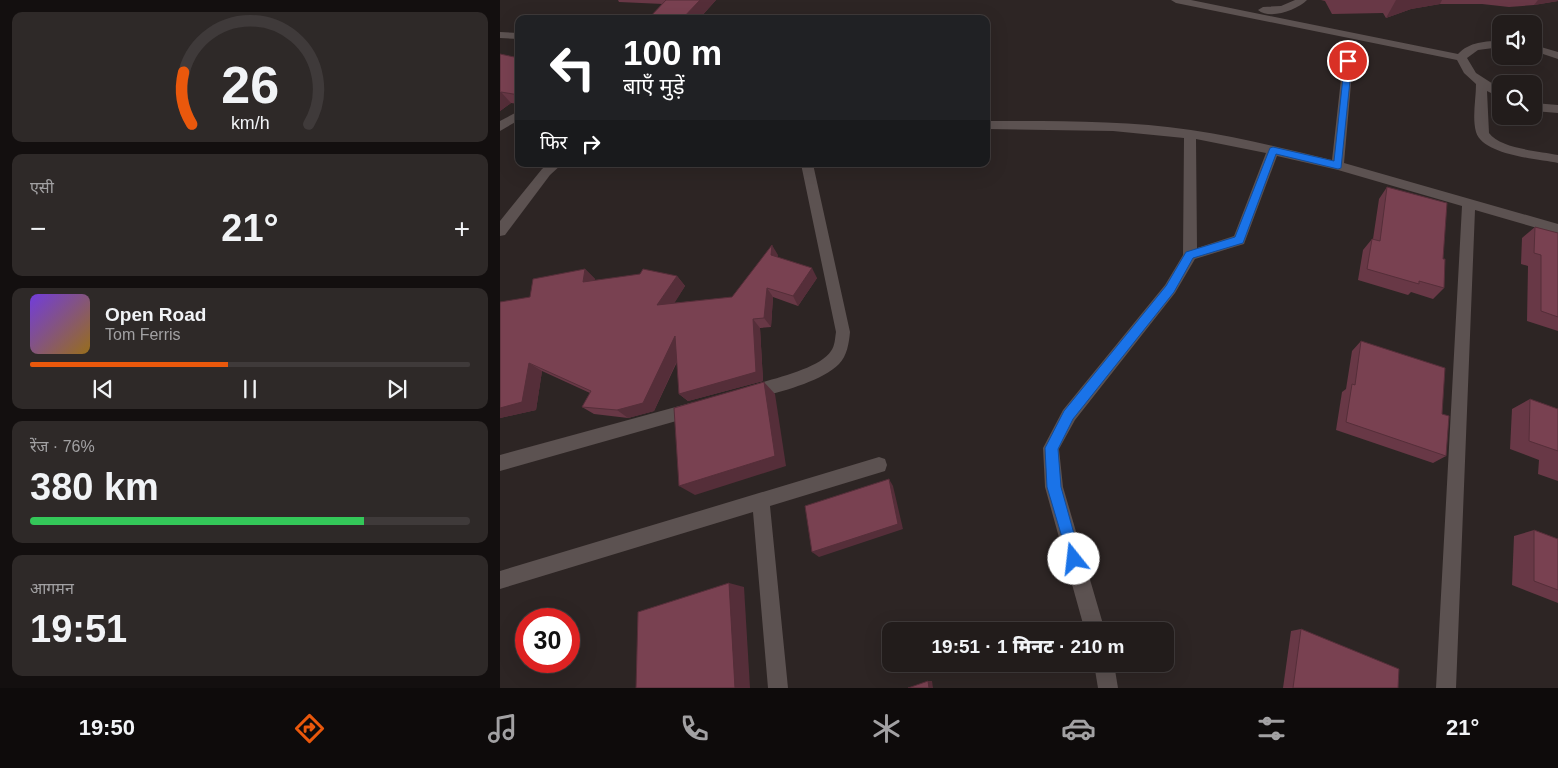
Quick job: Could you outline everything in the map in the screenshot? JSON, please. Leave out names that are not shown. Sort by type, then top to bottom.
[{"type":"street","points":[[1176,0],[1218,8],[1276,15],[1302,0]]},
{"type":"street","points":[[1218,8],[1226,0],[1254,10],[1461,58]]},
{"type":"street","points":[[500,35],[515,36]]},
{"type":"street","points":[[1461,58],[1466,50],[1478,46],[1492,45]]},
{"type":"street","points":[[1542,51],[1558,56]]},
{"type":"street","points":[[1461,58],[1466,70],[1492,89]]},
{"type":"street","points":[[1338,166],[1348,61]]},
{"type":"street","points":[[1482,83],[1482,133],[1488,141],[1500,147],[1558,159]]},
{"type":"street","points":[[1542,108],[1558,109]]},
{"type":"street","points":[[500,114],[515,117],[500,127]]},
{"type":"street","points":[[990,125],[1112,126],[1190,134],[1273,150],[1338,166],[1558,229]]},
{"type":"street","points":[[1092,622],[1054,487],[1051,448],[1069,415],[1170,289],[1190,255],[1190,134]]},
{"type":"street","points":[[1190,255],[1239,240],[1273,150]]},
{"type":"street","points":[[500,231],[546,172],[552,167]]},
{"type":"street","points":[[736,397],[765,389],[814,371],[832,361],[842,348],[843,332],[808,167]]},
{"type":"street","points":[[1446,688],[1469,204]]},
{"type":"street","points":[[500,463],[708,405]]},
{"type":"street","points":[[500,580],[879,465]]},
{"type":"street","points":[[761,501],[778,688]]},
{"type":"street","points":[[1105,672],[1108,688]]},
{"type":"building","points":[[666,0],[700,0],[686,15],[652,15]]},
{"type":"building","points":[[500,54],[515,57],[515,94],[500,93]]},
{"type":"building","points":[[1387,187],[1447,203],[1443,259],[1445,259],[1444,288],[1419,281],[1419,284],[1367,269],[1372,239],[1380,241]]},
{"type":"building","points":[[1535,227],[1558,233],[1558,317],[1541,311],[1541,255],[1534,253]]},
{"type":"building","points":[[772,245],[771,255],[812,268],[793,296],[767,288],[764,318],[753,319],[756,372],[679,394],[675,336],[643,403],[617,410],[582,407],[591,391],[529,363],[522,402],[500,408],[500,302],[530,297],[533,279],[585,269],[583,282],[640,274],[643,269],[677,276],[657,305],[732,297]]},
{"type":"building","points":[[1361,341],[1445,368],[1442,414],[1449,416],[1446,456],[1346,422],[1352,384],[1355,385]]},
{"type":"building","points":[[764,382],[775,456],[679,486],[674,408]]},
{"type":"building","points":[[1530,399],[1558,409],[1558,451],[1529,441]]},
{"type":"building","points":[[889,479],[898,524],[812,552],[805,506]]},
{"type":"building","points":[[1534,530],[1558,539],[1558,590],[1534,581]]},
{"type":"building","points":[[729,583],[735,688],[636,688],[638,612]]},
{"type":"building","points":[[1301,629],[1399,669],[1398,688],[1293,688]]},
{"type":"building","points":[[928,681],[929,688],[908,688]]},
{"type":"route","points":[[1074,559],[1054,487],[1051,448],[1069,415],[1170,289],[1190,255],[1239,240],[1273,150],[1338,166],[1348,61]]}]
